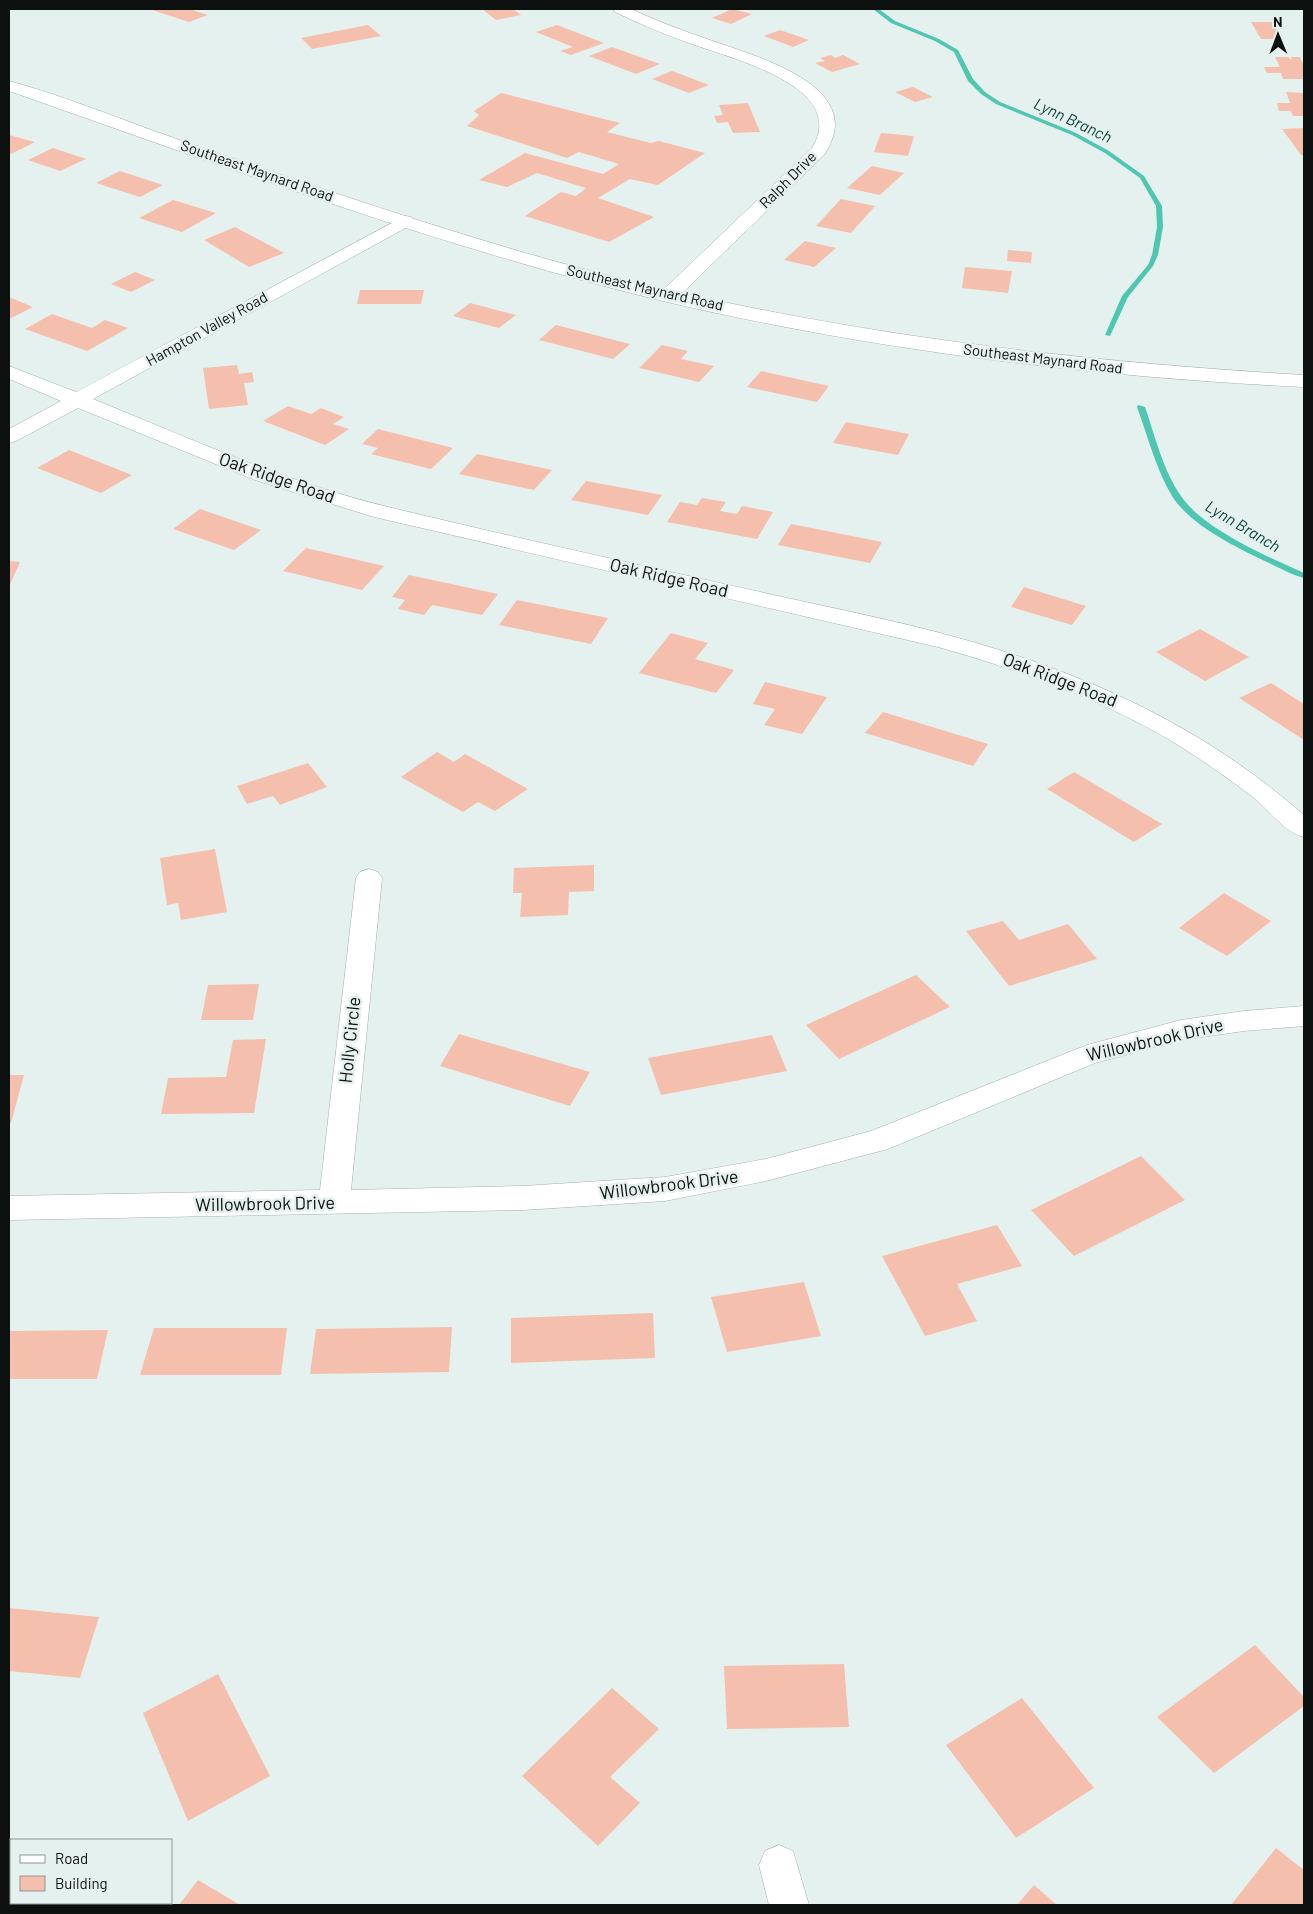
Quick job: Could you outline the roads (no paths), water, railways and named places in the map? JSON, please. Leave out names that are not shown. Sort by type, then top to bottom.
[{"type":"street","name":"Ralph Drive","points":[[620,9],[793,79],[817,99],[824,110],[828,126],[828,133],[818,151],[668,296]]},
{"type":"street","name":"Southeast Maynard Road","points":[[9,86],[503,253],[668,296],[859,334],[973,352],[1117,369],[1304,382]]},
{"type":"street","name":"Hampton Valley Road","points":[[9,437],[405,221]]},
{"type":"street","name":"Oak Ridge Road","points":[[9,372],[230,463],[321,495],[392,514],[936,639],[1018,663],[1076,683],[1185,736],[1262,791],[1304,829]]},
{"type":"street","name":"Holly Circle","points":[[334,1203],[357,974],[369,878]]},
{"type":"street","name":"Willowbrook Drive","points":[[9,1208],[334,1203],[599,1195],[665,1189],[732,1178],[877,1141],[1086,1055],[1181,1030],[1244,1021],[1304,1016]]},
{"type":"street","points":[[780,1865],[789,1905]]},
{"type":"waterway","name":"Lynn Branch","points":[[876,9],[893,22],[937,40],[956,51],[970,80],[983,93],[998,103],[1074,134],[1107,152],[1142,177],[1159,206],[1160,227],[1155,255],[1151,265],[1125,296],[1108,335]]},
{"type":"waterway","name":"Lynn Branch","points":[[1141,407],[1164,472],[1176,496],[1183,505],[1223,535],[1257,554],[1304,576]]}]
